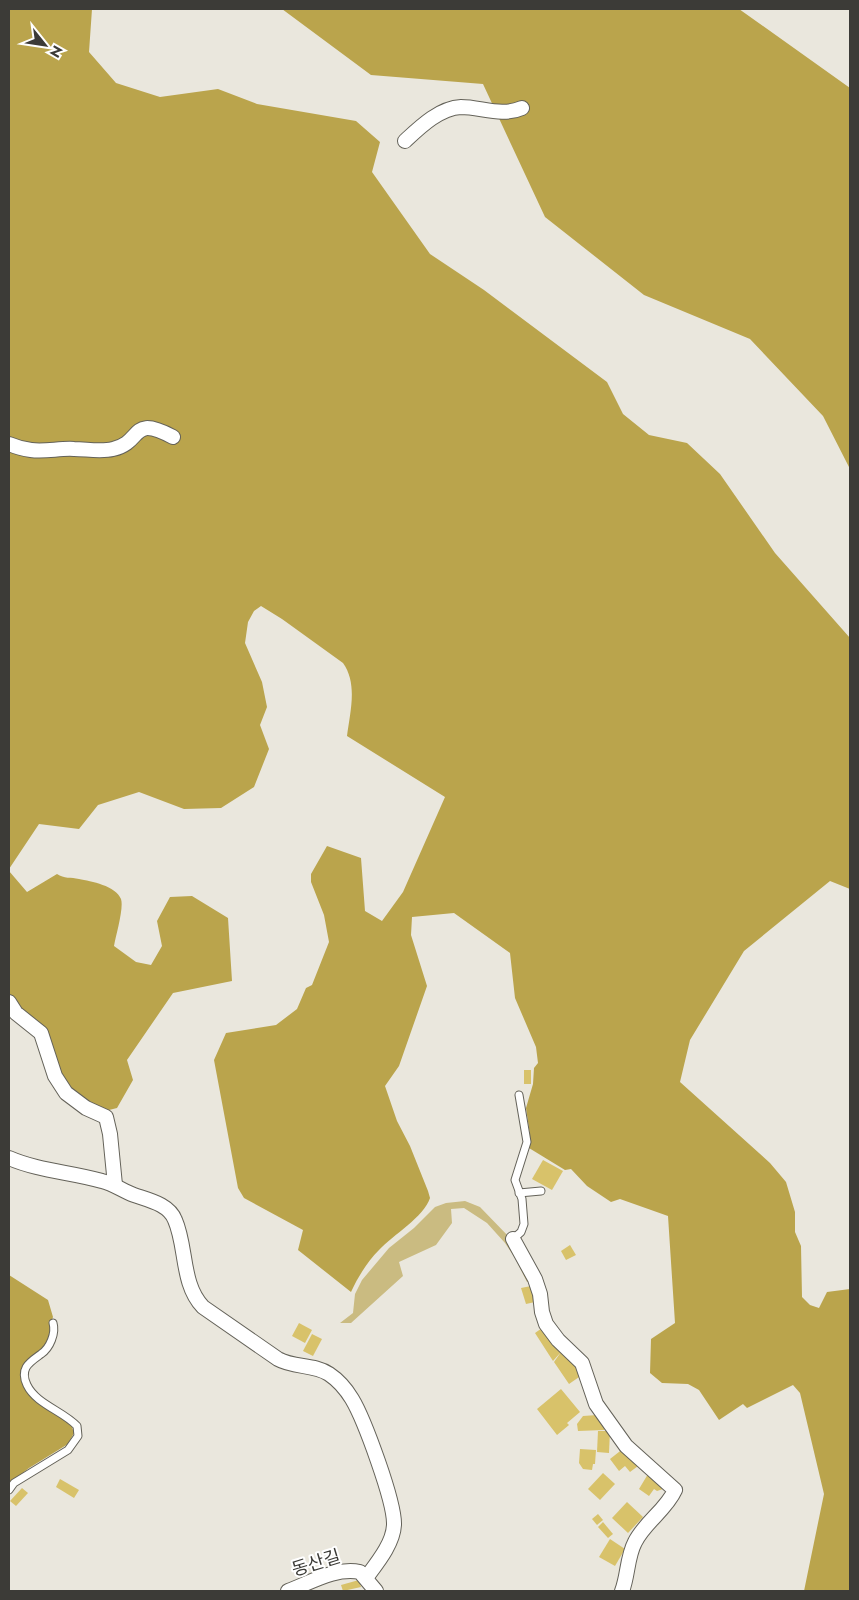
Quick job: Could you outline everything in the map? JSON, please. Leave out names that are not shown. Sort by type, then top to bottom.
[{"type":"street","points":[[405,141],[427,122],[455,108],[502,112],[522,108]]},
{"type":"street","points":[[9,444],[31,450],[70,448],[107,450],[128,442],[139,429],[147,427],[173,437]]},
{"type":"street","points":[[9,1002],[16,1013],[41,1033],[55,1076],[66,1093],[86,1108],[106,1117],[110,1134],[115,1185]]},
{"type":"street","points":[[9,1158],[38,1168],[92,1178],[115,1185],[166,1208],[175,1218],[191,1286],[195,1298],[203,1307],[278,1359],[324,1371],[337,1380],[351,1398],[390,1497],[394,1520],[391,1538],[366,1578],[376,1591]]},
{"type":"street","points":[[513,1239],[536,1279],[546,1324],[558,1340],[582,1363],[596,1404],[626,1446],[676,1490],[666,1505],[645,1526],[633,1545],[622,1591]]},
{"type":"street","name":"동산길","points":[[288,1591],[310,1587],[333,1574],[346,1571],[360,1572],[366,1578]]},
{"type":"lane","points":[[513,1239],[521,1232],[524,1224],[523,1208],[515,1180],[527,1142],[520,1095]]},
{"type":"lane","points":[[519,1193],[541,1191]]},
{"type":"lane","points":[[9,1490],[14,1483],[68,1450],[78,1436],[77,1426],[34,1395],[24,1379],[28,1364],[44,1352],[50,1342],[54,1331],[53,1323]]},
{"type":"shaded area","points":[[9,9],[92,9],[89,52],[116,83],[160,97],[218,89],[257,104],[356,121],[380,142],[372,172],[430,254],[484,290],[607,382],[623,414],[649,435],[687,443],[720,474],[775,553],[850,638],[850,889],[830,881],[744,951],[690,1040],[680,1082],[770,1163],[786,1182],[795,1212],[795,1232],[801,1246],[802,1297],[810,1305],[819,1308],[827,1292],[850,1289],[850,1591],[804,1591],[824,1494],[800,1393],[793,1385],[747,1408],[743,1404],[719,1420],[699,1390],[688,1384],[662,1383],[650,1373],[651,1339],[675,1323],[668,1216],[620,1199],[611,1202],[587,1186],[571,1169],[565,1170],[529,1148],[530,1135],[526,1108],[533,1084],[534,1068],[538,1063],[536,1047],[515,998],[510,953],[454,913],[412,917],[411,935],[427,986],[399,1066],[385,1086],[397,1121],[410,1146],[428,1191],[430,1198],[427,1205],[375,1255],[363,1270],[351,1292],[298,1250],[303,1230],[244,1198],[238,1188],[214,1060],[226,1033],[276,1025],[297,1009],[306,988],[312,985],[329,942],[324,915],[311,882],[311,874],[327,846],[361,858],[365,911],[382,921],[403,892],[445,797],[347,736],[352,689],[348,671],[343,663],[261,606],[254,611],[248,622],[245,643],[262,682],[267,707],[260,725],[269,749],[254,787],[221,808],[184,809],[139,792],[98,805],[79,829],[39,824],[9,869]]},
{"type":"shaded area","points":[[282,9],[739,9],[850,88],[850,469],[823,416],[750,339],[644,295],[545,217],[483,84],[371,75]]},
{"type":"shaded area","points":[[9,871],[27,892],[57,874],[109,887],[118,894],[122,903],[114,946],[136,962],[151,965],[162,946],[157,921],[170,897],[192,896],[228,918],[232,981],[173,993],[127,1060],[133,1080],[117,1108],[109,1110],[100,1109],[75,1096],[51,1055],[9,998]]},
{"type":"shaded area","points":[[465,1201],[480,1207],[512,1240],[533,1280],[527,1282],[505,1243],[487,1223],[464,1208],[451,1209],[452,1223],[436,1245],[399,1262],[403,1276],[351,1323],[340,1323],[353,1313],[355,1294],[362,1280],[389,1248],[414,1228],[435,1207],[446,1203]]},
{"type":"shaded area","points":[[9,1275],[48,1300],[53,1317],[51,1322],[53,1327],[46,1346],[34,1356],[23,1381],[71,1424],[74,1433],[68,1444],[29,1468],[9,1484]]},
{"type":"building","points":[[524,1070],[531,1070],[531,1084],[524,1084]]},
{"type":"building","points":[[543,1160],[563,1171],[552,1190],[532,1179]]},
{"type":"building","points":[[570,1245],[576,1255],[566,1260],[561,1251]]},
{"type":"building","points":[[531,1286],[535,1302],[526,1304],[521,1288]]},
{"type":"building","points":[[299,1323],[312,1330],[305,1343],[292,1336]]},
{"type":"building","points":[[545,1326],[582,1375],[569,1384],[554,1362],[561,1352],[553,1361],[535,1333]]},
{"type":"building","points":[[312,1334],[322,1339],[313,1356],[303,1351]]},
{"type":"building","points":[[561,1389],[580,1412],[557,1435],[537,1409]]},
{"type":"building","points":[[597,1415],[604,1423],[604,1430],[578,1431],[577,1424],[583,1416]]},
{"type":"building","points":[[598,1431],[610,1431],[609,1453],[597,1452]]},
{"type":"building","points":[[624,1448],[638,1466],[630,1472],[625,1466],[619,1471],[610,1459]]},
{"type":"building","points":[[580,1449],[596,1450],[595,1464],[593,1464],[592,1470],[583,1469],[579,1463]]},
{"type":"building","points":[[603,1473],[615,1484],[600,1500],[588,1489]]},
{"type":"building","points":[[648,1474],[666,1486],[657,1491],[654,1489],[649,1496],[639,1489]]},
{"type":"building","points":[[60,1479],[79,1490],[74,1498],[56,1487]]},
{"type":"building","points":[[22,1488],[28,1493],[16,1506],[10,1501]]},
{"type":"building","points":[[627,1502],[643,1517],[628,1533],[612,1518]]},
{"type":"building","points":[[598,1514],[603,1520],[597,1525],[592,1519]]},
{"type":"building","points":[[603,1522],[613,1534],[608,1538],[598,1527]]},
{"type":"building","points":[[610,1539],[625,1549],[615,1566],[599,1557]]},
{"type":"building","points":[[359,1580],[361,1587],[343,1591],[341,1585]]}]
